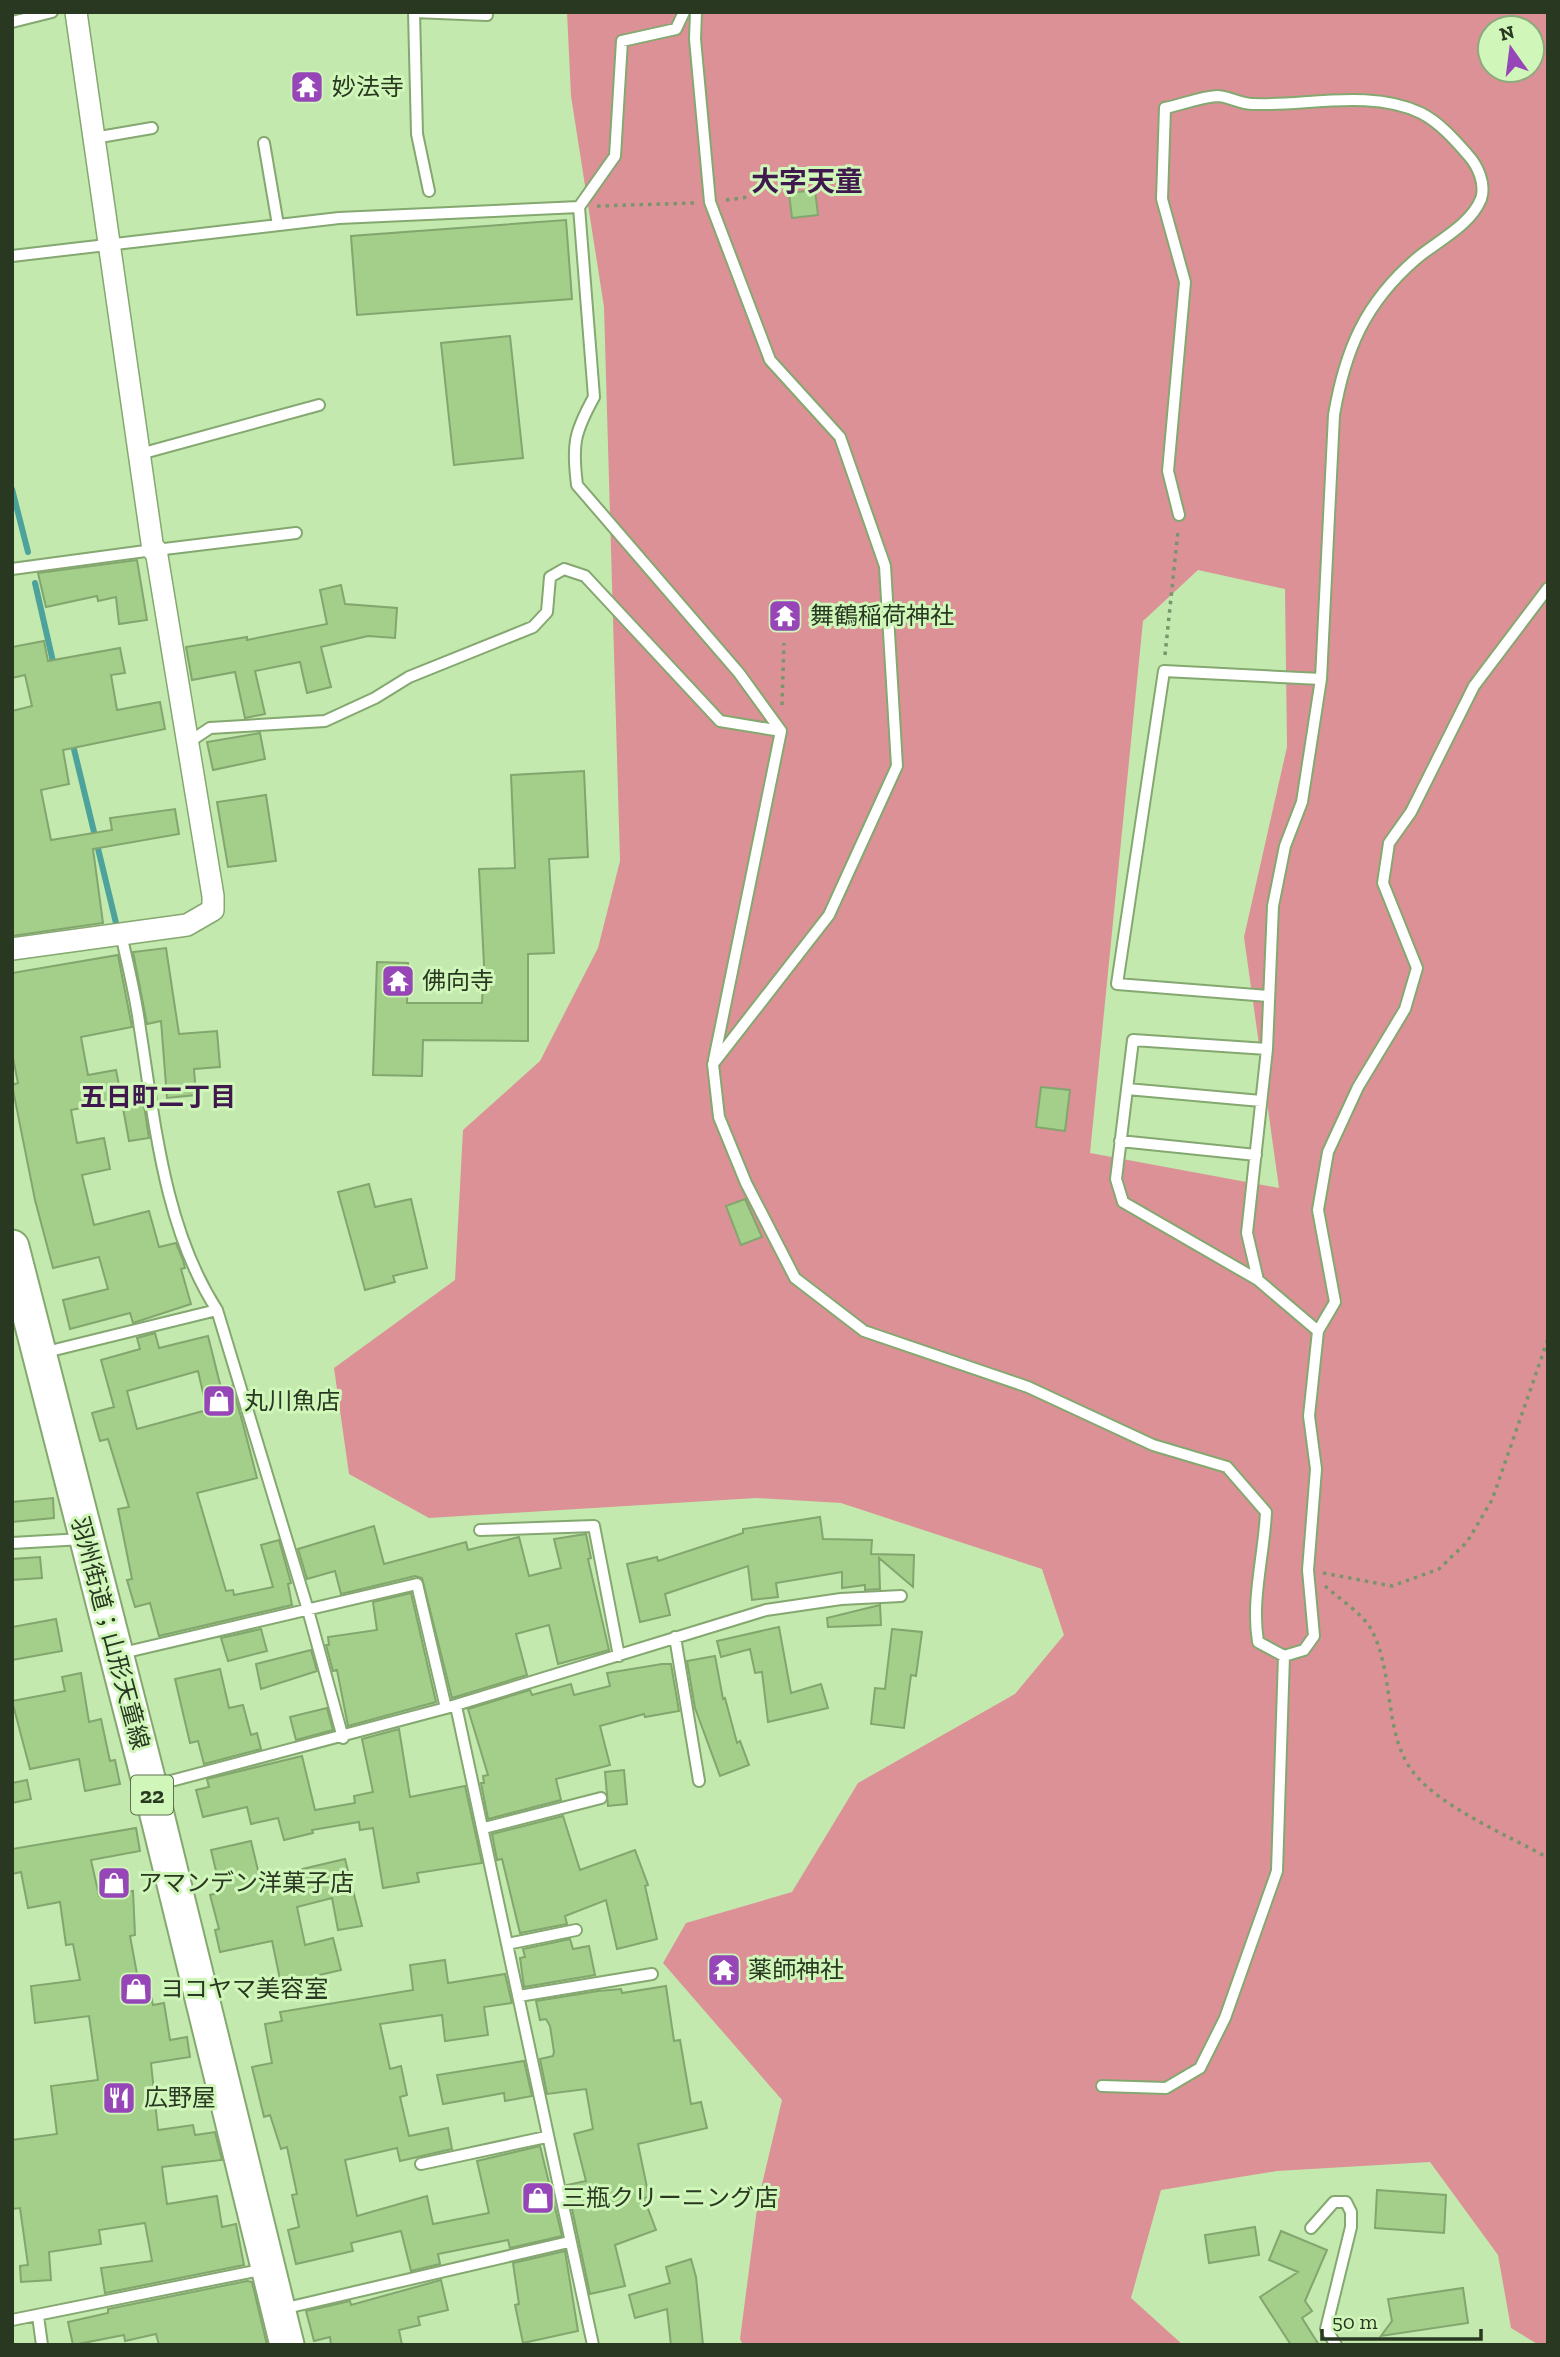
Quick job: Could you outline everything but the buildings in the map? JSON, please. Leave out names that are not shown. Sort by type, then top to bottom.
[{"type":"main road","name":"羽州街道；山形天童線","points":[[12,1247],[150,1786],[286,2345]]},
{"type":"street","points":[[12,949],[187,925],[213,910],[189,742],[155,550],[107,246],[76,12]]},
{"type":"lane","points":[[12,22],[52,12]]},
{"type":"lane","points":[[429,191],[417,134],[414,12],[487,15]]},
{"type":"lane","points":[[684,12],[676,29],[622,41],[615,156],[579,207],[594,397],[582,418],[573,448],[577,485],[738,673],[781,731],[713,1064],[719,1117],[746,1183],[796,1278],[864,1331],[939,1354],[1028,1387],[1153,1445],[1227,1467],[1266,1512],[1264,1552],[1253,1612],[1258,1642],[1284,1656],[1304,1650],[1314,1636],[1308,1570],[1316,1469],[1309,1416],[1318,1331],[1335,1302],[1318,1210],[1328,1152],[1358,1087],[1405,1009],[1417,968],[1383,883],[1389,843],[1411,812],[1474,686],[1548,588]]},
{"type":"lane","points":[[696,12],[695,38],[710,202],[770,360],[840,437],[885,566],[897,766],[829,915],[713,1064]]},
{"type":"lane","points":[[1179,515],[1168,471],[1185,282],[1162,200],[1165,108],[1218,96],[1247,104],[1383,103],[1421,113],[1451,136],[1474,162],[1482,181],[1482,197],[1469,218],[1414,260],[1382,294],[1356,331],[1341,373],[1334,415],[1321,679],[1302,802],[1285,846],[1277,878],[1267,1049],[1247,1233],[1258,1280]]},
{"type":"lane","points":[[94,138],[152,128]]},
{"type":"lane","points":[[264,143],[278,225]]},
{"type":"lane","points":[[12,256],[339,218],[579,207]]},
{"type":"lane","points":[[140,454],[319,405]]},
{"type":"lane","points":[[12,569],[296,533]]},
{"type":"lane","points":[[189,742],[210,728],[325,720],[375,698],[409,677],[533,627],[547,612],[550,577],[564,569],[584,576],[720,721],[781,731]]},
{"type":"lane","points":[[1268,996],[1117,984],[1164,671],[1321,679]]},
{"type":"lane","points":[[121,934],[140,1027],[148,1089],[166,1184],[200,1284],[218,1310],[308,1610],[343,1738]]},
{"type":"lane","points":[[1267,1049],[1133,1040],[1116,1179],[1124,1202],[1258,1280],[1318,1331]]},
{"type":"lane","points":[[1127,1089],[1261,1101]]},
{"type":"lane","points":[[1120,1141],[1256,1155]]},
{"type":"lane","points":[[39,1353],[218,1310]]},
{"type":"lane","points":[[480,1530],[594,1526],[619,1656]]},
{"type":"lane","points":[[12,1543],[85,1539]]},
{"type":"lane","points":[[115,1655],[416,1584],[484,1828],[546,2137],[593,2345]]},
{"type":"lane","points":[[150,1786],[343,1738],[766,1610],[841,1599],[901,1596]]},
{"type":"lane","points":[[675,1637],[699,1781]]},
{"type":"lane","points":[[1102,2086],[1166,2088],[1200,2067],[1224,2018],[1277,1871],[1284,1656]]},
{"type":"lane","points":[[484,1828],[601,1798]]},
{"type":"lane","points":[[507,1944],[576,1930]]},
{"type":"lane","points":[[519,1996],[652,1974]]},
{"type":"lane","points":[[421,2164],[546,2137]]},
{"type":"lane","points":[[1311,2228],[1334,2202],[1346,2202],[1352,2212],[1351,2227],[1326,2329],[1336,2345]]},
{"type":"lane","points":[[278,2309],[569,2242]]},
{"type":"lane","points":[[12,2319],[38,2316],[268,2268]]},
{"type":"lane","points":[[38,2316],[42,2345]]},
{"type":"path","points":[[579,207],[710,202],[749,197]]},
{"type":"path","points":[[1164,671],[1179,515]]},
{"type":"path","points":[[781,731],[784,643]]},
{"type":"path","points":[[1308,1570],[1392,1586],[1439,1569],[1458,1551],[1467,1542],[1492,1500],[1548,1339]]},
{"type":"path","points":[[1308,1570],[1370,1628],[1386,1670],[1399,1741],[1413,1771],[1434,1791],[1458,1808],[1548,1858]]},
{"type":"shaded area","points":[[567,12],[1548,12],[1548,2345],[1539,2345],[1511,2328],[1498,2255],[1430,2162],[1277,2171],[1161,2190],[1131,2298],[1183,2345],[743,2345],[740,2339],[758,2201],[782,2100],[663,1963],[686,1923],[792,1892],[858,1783],[1015,1694],[1064,1635],[1042,1569],[841,1503],[756,1498],[429,1518],[349,1474],[334,1368],[455,1280],[463,1130],[540,1061],[598,948],[620,861],[604,307],[571,96]],"holes":[[[1198,570],[1285,589],[1287,747],[1244,937],[1279,1188],[1090,1153],[1143,621]]]},
{"type":"waterway","points":[[12,489],[28,552]]},
{"type":"waterway","points":[[35,583],[54,666]]},
{"type":"waterway","points":[[72,741],[116,923]]},
{"type":"place","name":"妙法寺","points":[[307,87]]},
{"type":"place","name":"舞鶴稲荷神社","points":[[785,616]]},
{"type":"place","name":"佛向寺","points":[[398,981]]},
{"type":"place","name":"丸川魚店","points":[[219,1401]]},
{"type":"place","name":"アマンデン洋菓子店","points":[[114,1883]]},
{"type":"place","name":"薬師神社","points":[[724,1970]]},
{"type":"place","name":"ヨコヤマ美容室","points":[[136,1989]]},
{"type":"place","name":"広野屋","points":[[119,2098]]},
{"type":"place","name":"三瓶クリーニング店","points":[[538,2198]]},
{"type":"district","name":"大字天童","points":[[807,181]]},
{"type":"district","name":"五日町二丁目","points":[[158,1097]]}]
